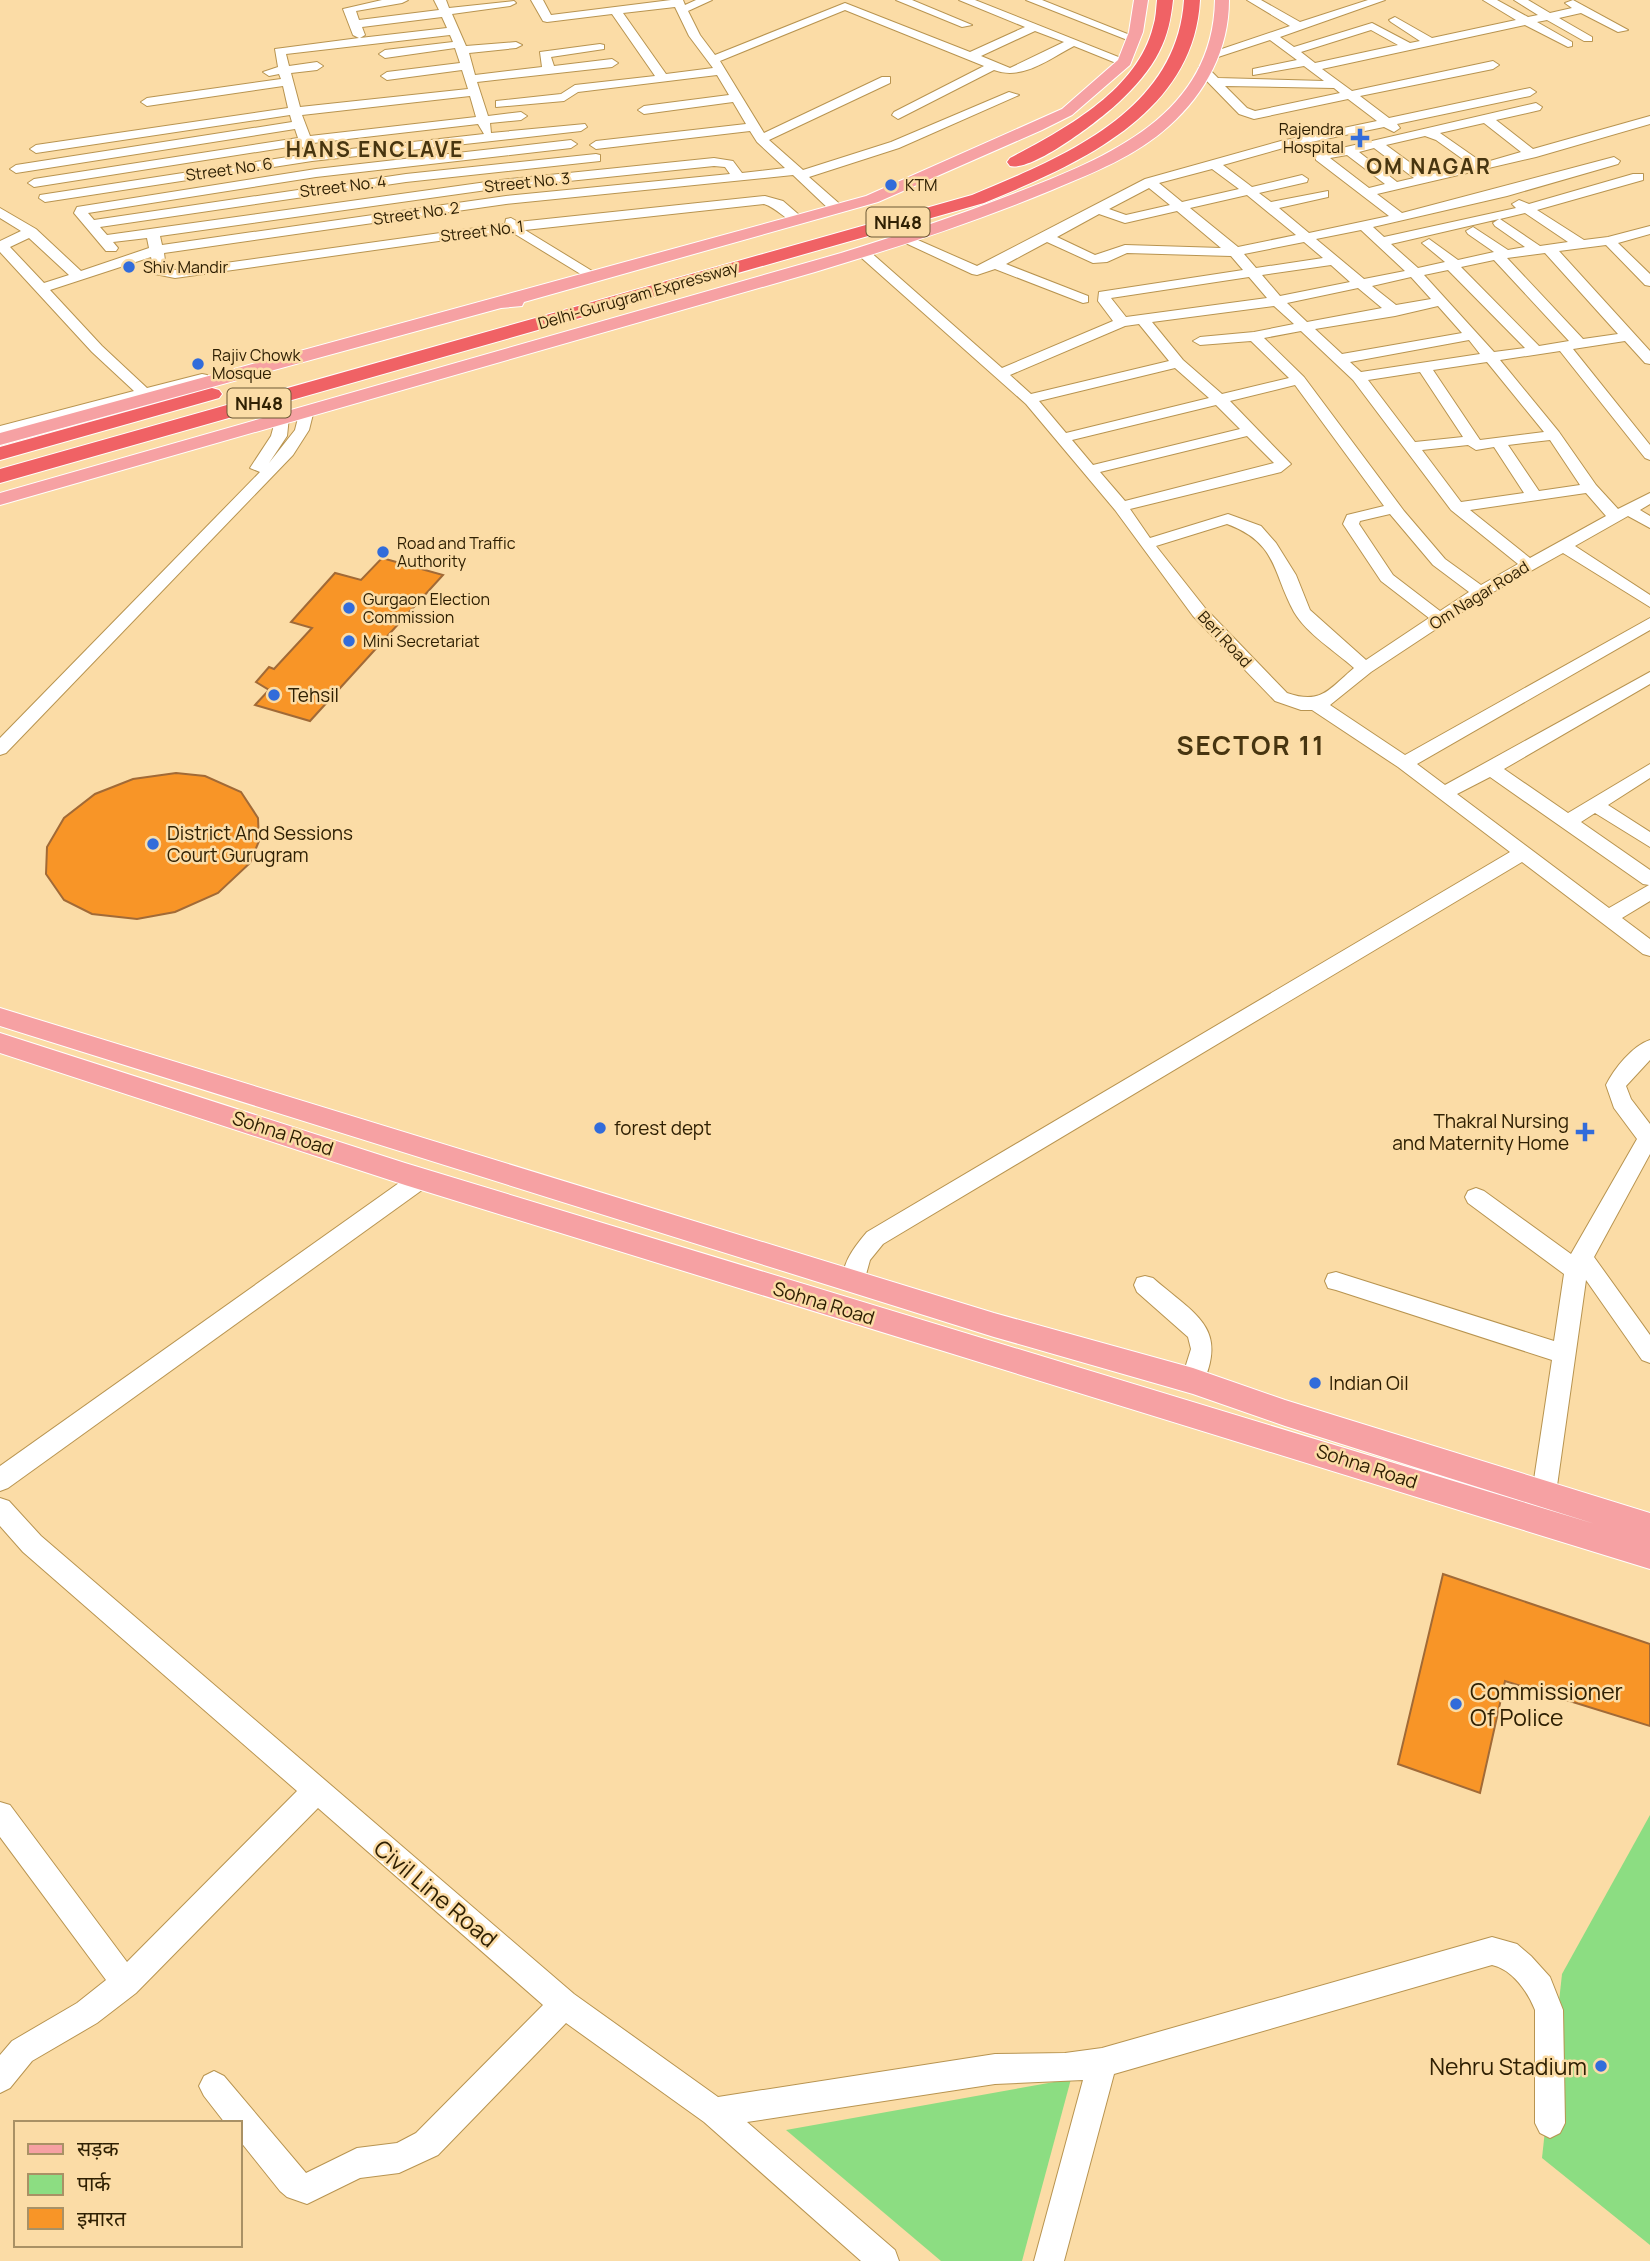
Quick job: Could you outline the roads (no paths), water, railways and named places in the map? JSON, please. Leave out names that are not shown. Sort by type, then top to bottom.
[{"type":"highway","points":[[1001,170],[1068,133],[1089,119],[1121,90],[1160,36],[1165,0]]},
{"type":"highway","name":"Delhi-Gurugram Expressway","points":[[0,476],[978,199],[1076,155],[1150,100],[1188,40],[1192,0]]},
{"type":"highway","name":"Delhi-Gurugram Expressway","points":[[0,454],[942,190]]},
{"type":"highway","points":[[154,454],[285,404],[452,355],[519,329]]},
{"type":"main road","points":[[0,439],[148,396],[500,303],[798,220],[892,190],[1067,112],[1125,62],[1134,39],[1141,0]]},
{"type":"main road","points":[[0,499],[863,253],[906,240],[1068,178],[1147,136],[1173,114],[1210,70],[1218,37],[1222,0]]},
{"type":"main road","points":[[500,303],[547,301]]},
{"type":"main road","name":"Sohna Road","points":[[0,1017],[994,1325],[1193,1381],[1285,1413],[1650,1527]]},
{"type":"main road","name":"Sohna Road","points":[[0,1043],[421,1179],[948,1341],[1265,1433],[1650,1555]]},
{"type":"street","points":[[361,40],[349,9],[402,0]]},
{"type":"street","points":[[537,0],[547,19],[706,0]]},
{"type":"street","points":[[902,0],[949,33],[972,56],[1009,72],[1019,70],[1074,43]]},
{"type":"street","points":[[965,0],[1125,62]]},
{"type":"street","points":[[1032,0],[1134,39]]},
{"type":"street","points":[[1253,0],[1300,27]]},
{"type":"street","points":[[1210,70],[1273,37],[1333,11],[1379,0]]},
{"type":"street","points":[[1489,0],[1568,44]]},
{"type":"street","points":[[1520,0],[1588,39]]},
{"type":"street","points":[[1567,0],[1622,30]]},
{"type":"street","points":[[356,24],[444,8],[510,4]]},
{"type":"street","points":[[679,5],[695,36],[717,65],[761,139],[836,209]]},
{"type":"street","points":[[33,183],[482,113],[564,97],[575,89],[663,78],[717,65],[845,6],[949,33],[995,12]]},
{"type":"street","points":[[444,8],[476,92],[489,151],[498,166],[512,227],[592,277]]},
{"type":"street","points":[[1257,72],[1369,55],[1583,9]]},
{"type":"street","points":[[615,10],[663,78]]},
{"type":"street","points":[[1395,20],[1430,42]]},
{"type":"street","points":[[972,56],[1035,27]]},
{"type":"street","points":[[1293,51],[1377,27],[1409,47]]},
{"type":"street","points":[[316,173],[298,119],[284,98],[285,76],[280,50],[453,31]]},
{"type":"street","points":[[1339,36],[1369,55]]},
{"type":"street","points":[[1273,37],[1352,94],[1406,138]]},
{"type":"street","points":[[386,54],[516,45]]},
{"type":"street","points":[[549,70],[544,54],[600,47]]},
{"type":"street","points":[[387,76],[549,70],[612,63]]},
{"type":"street","points":[[1210,70],[1243,111],[1254,115],[1493,65]]},
{"type":"street","points":[[147,102],[285,76],[317,66]]},
{"type":"street","points":[[898,115],[993,66]]},
{"type":"street","points":[[1210,70],[1338,85]]},
{"type":"street","points":[[230,77],[285,76]]},
{"type":"street","points":[[761,139],[886,80]]},
{"type":"street","points":[[16,169],[298,119],[476,92]]},
{"type":"street","points":[[906,240],[973,270],[995,264],[1150,182],[1285,144],[1530,92]]},
{"type":"street","name":"Street No. 2","points":[[41,289],[158,250],[506,201],[799,173],[895,145],[1013,94]]},
{"type":"street","points":[[644,110],[737,98]]},
{"type":"street","points":[[1400,218],[1320,157],[1536,107]]},
{"type":"street","points":[[482,113],[521,116]]},
{"type":"street","points":[[1486,118],[1532,154]]},
{"type":"street","points":[[36,149],[117,130],[298,119],[326,124]]},
{"type":"street","points":[[1045,236],[1096,259],[1125,249],[1235,252],[1400,218],[1502,193],[1597,149],[1650,120]]},
{"type":"street","name":"Street No. 6","points":[[45,198],[312,156],[581,127]]},
{"type":"street","name":"Street No. 4","points":[[91,224],[293,192],[498,166],[754,127]]},
{"type":"street","points":[[117,130],[119,152],[125,167],[127,201]]},
{"type":"street","points":[[1426,133],[1440,136],[1481,167]]},
{"type":"street","points":[[124,260],[102,240],[80,212],[87,208],[127,201],[316,173],[489,151],[571,144]]},
{"type":"street","points":[[1378,145],[1424,179]]},
{"type":"street","points":[[1368,192],[1532,154],[1597,149],[1644,180]]},
{"type":"street","points":[[1350,151],[1395,186]]},
{"type":"street","name":"Street No. 3","points":[[102,240],[501,184],[721,162],[729,164],[739,177]]},
{"type":"street","points":[[1212,163],[1271,206],[1332,261],[1395,312]]},
{"type":"street","points":[[1097,209],[1125,219],[1302,179]]},
{"type":"street","points":[[1382,242],[1644,180]]},
{"type":"street","points":[[1150,182],[1235,252],[1277,301],[1358,377],[1457,507],[1528,565]]},
{"type":"street","points":[[1271,206],[1353,182]]},
{"type":"street","points":[[1502,193],[1582,245]]},
{"type":"street","name":"Street No. 1","points":[[158,250],[160,271],[175,274],[512,227],[765,200],[774,202],[798,220]]},
{"type":"street","points":[[0,212],[31,232],[78,276]]},
{"type":"street","points":[[1500,223],[1545,251],[1630,336],[1650,360]]},
{"type":"street","points":[[1363,225],[1414,272],[1472,335],[1554,435],[1590,488],[1623,514],[1650,523]]},
{"type":"street","points":[[999,374],[1122,322],[1277,301],[1502,255],[1609,241],[1650,230]]},
{"type":"street","points":[[1474,231],[1502,255],[1579,343]]},
{"type":"street","points":[[31,232],[1,246],[97,349],[148,396]]},
{"type":"street","points":[[153,232],[158,250]]},
{"type":"street","points":[[1609,241],[1650,282]]},
{"type":"street","points":[[1429,243],[1534,349]]},
{"type":"street","name":"Beri Road","points":[[863,253],[1028,399],[1121,507],[1199,612],[1281,697],[1301,704],[1316,704],[1404,763],[1650,949]]},
{"type":"street","points":[[1122,322],[1105,301],[1104,295],[1332,261]]},
{"type":"street","points":[[995,264],[1083,299]]},
{"type":"street","points":[[1200,341],[1254,336],[1442,302]]},
{"type":"street","points":[[1121,507],[1281,466],[1279,459],[1221,401],[1178,363],[1143,320]]},
{"type":"street","points":[[1340,359],[1472,335]]},
{"type":"street","points":[[1254,336],[1299,380],[1393,508],[1439,562],[1480,592]]},
{"type":"street","points":[[1358,377],[1630,336]]},
{"type":"street","points":[[1563,345],[1650,455]]},
{"type":"street","points":[[1028,399],[1178,363]]},
{"type":"street","points":[[1423,366],[1478,446],[1554,435]]},
{"type":"street","points":[[1063,438],[1299,380]]},
{"type":"street","points":[[0,431],[148,396]]},
{"type":"street","points":[[0,749],[288,452],[302,429],[307,410]]},
{"type":"street","points":[[0,733],[263,463],[279,436],[282,417]]},
{"type":"street","points":[[1091,470],[1249,431]]},
{"type":"street","points":[[1413,447],[1472,440]]},
{"type":"street","points":[[1499,443],[1535,497]]},
{"type":"street","points":[[1457,507],[1590,488]]},
{"type":"street","name":"Om Nagar Road","points":[[1316,704],[1325,701],[1365,668],[1480,592],[1650,498]]},
{"type":"street","points":[[1393,508],[1353,518],[1351,524],[1387,578],[1440,619]]},
{"type":"street","points":[[1146,544],[1228,519],[1255,529],[1270,545],[1307,617],[1365,668]]},
{"type":"street","points":[[1564,546],[1650,602]]},
{"type":"street","points":[[1634,592],[1650,582]]},
{"type":"street","points":[[1404,763],[1650,623]]},
{"type":"street","points":[[1443,793],[1491,769],[1650,677]]},
{"type":"street","points":[[1491,769],[1650,879]]},
{"type":"street","points":[[1568,822],[1650,770]]},
{"type":"street","points":[[1594,805],[1650,841]]},
{"type":"street","points":[[854,1282],[860,1256],[875,1238],[1523,853]]},
{"type":"street","points":[[1609,917],[1650,892]]},
{"type":"street","points":[[1544,1493],[1578,1263],[1649,1139],[1621,1102],[1616,1085],[1623,1073],[1650,1048]]},
{"type":"street","points":[[0,1480],[421,1179]]},
{"type":"street","points":[[1476,1197],[1578,1263],[1650,1353]]},
{"type":"street","points":[[1336,1281],[1565,1354]]},
{"type":"street","points":[[1145,1285],[1199,1332],[1202,1349],[1193,1381]]},
{"type":"street","name":"Civil Line Road","points":[[0,1508],[32,1544],[564,2004],[714,2112],[884,2261]]},
{"type":"street","points":[[0,2078],[22,2051],[87,2013],[126,1983],[316,1791]]},
{"type":"street","points":[[0,1815],[126,1983]]},
{"type":"street","points":[[714,2112],[995,2069],[1065,2068],[1102,2063],[1492,1951],[1507,1954],[1521,1966],[1540,1987],[1549,2010],[1550,2123]]},
{"type":"street","points":[[215,2086],[292,2180],[307,2189],[357,2164],[411,2155],[426,2144],[564,2004]]},
{"type":"street","points":[[1049,2261],[1102,2063]]},
{"type":"place","name":"Rajendra Hospital","points":[[1360,138]]},
{"type":"place","name":"KTM","points":[[891,185]]},
{"type":"place","name":"Shiv Mandir","points":[[129,267]]},
{"type":"place","name":"Rajiv Chowk Mosque","points":[[198,364]]},
{"type":"place","name":"Road and Traffic Authority","points":[[383,552]]},
{"type":"place","name":"Gurgaon Election Commission","points":[[349,608]]},
{"type":"place","name":"Mini Secretariat","points":[[349,641]]},
{"type":"place","name":"Tehsil","points":[[274,695]]},
{"type":"place","name":"District And Sessions Court Gurugram","points":[[153,844]]},
{"type":"place","name":"forest dept","points":[[600,1128]]},
{"type":"place","name":"Thakral Nursing and Maternity Home","points":[[1585,1132]]},
{"type":"place","name":"Indian Oil","points":[[1315,1383]]},
{"type":"place","name":"Commissioner Of Police","points":[[1456,1704]]},
{"type":"place","name":"Nehru Stadium","points":[[1601,2066]]},
{"type":"district","name":"HANS ENCLAVE","points":[[375,149]]},
{"type":"district","name":"OM NAGAR","points":[[1429,166]]},
{"type":"district","name":"SECTOR 11","points":[[1251,745]]}]
